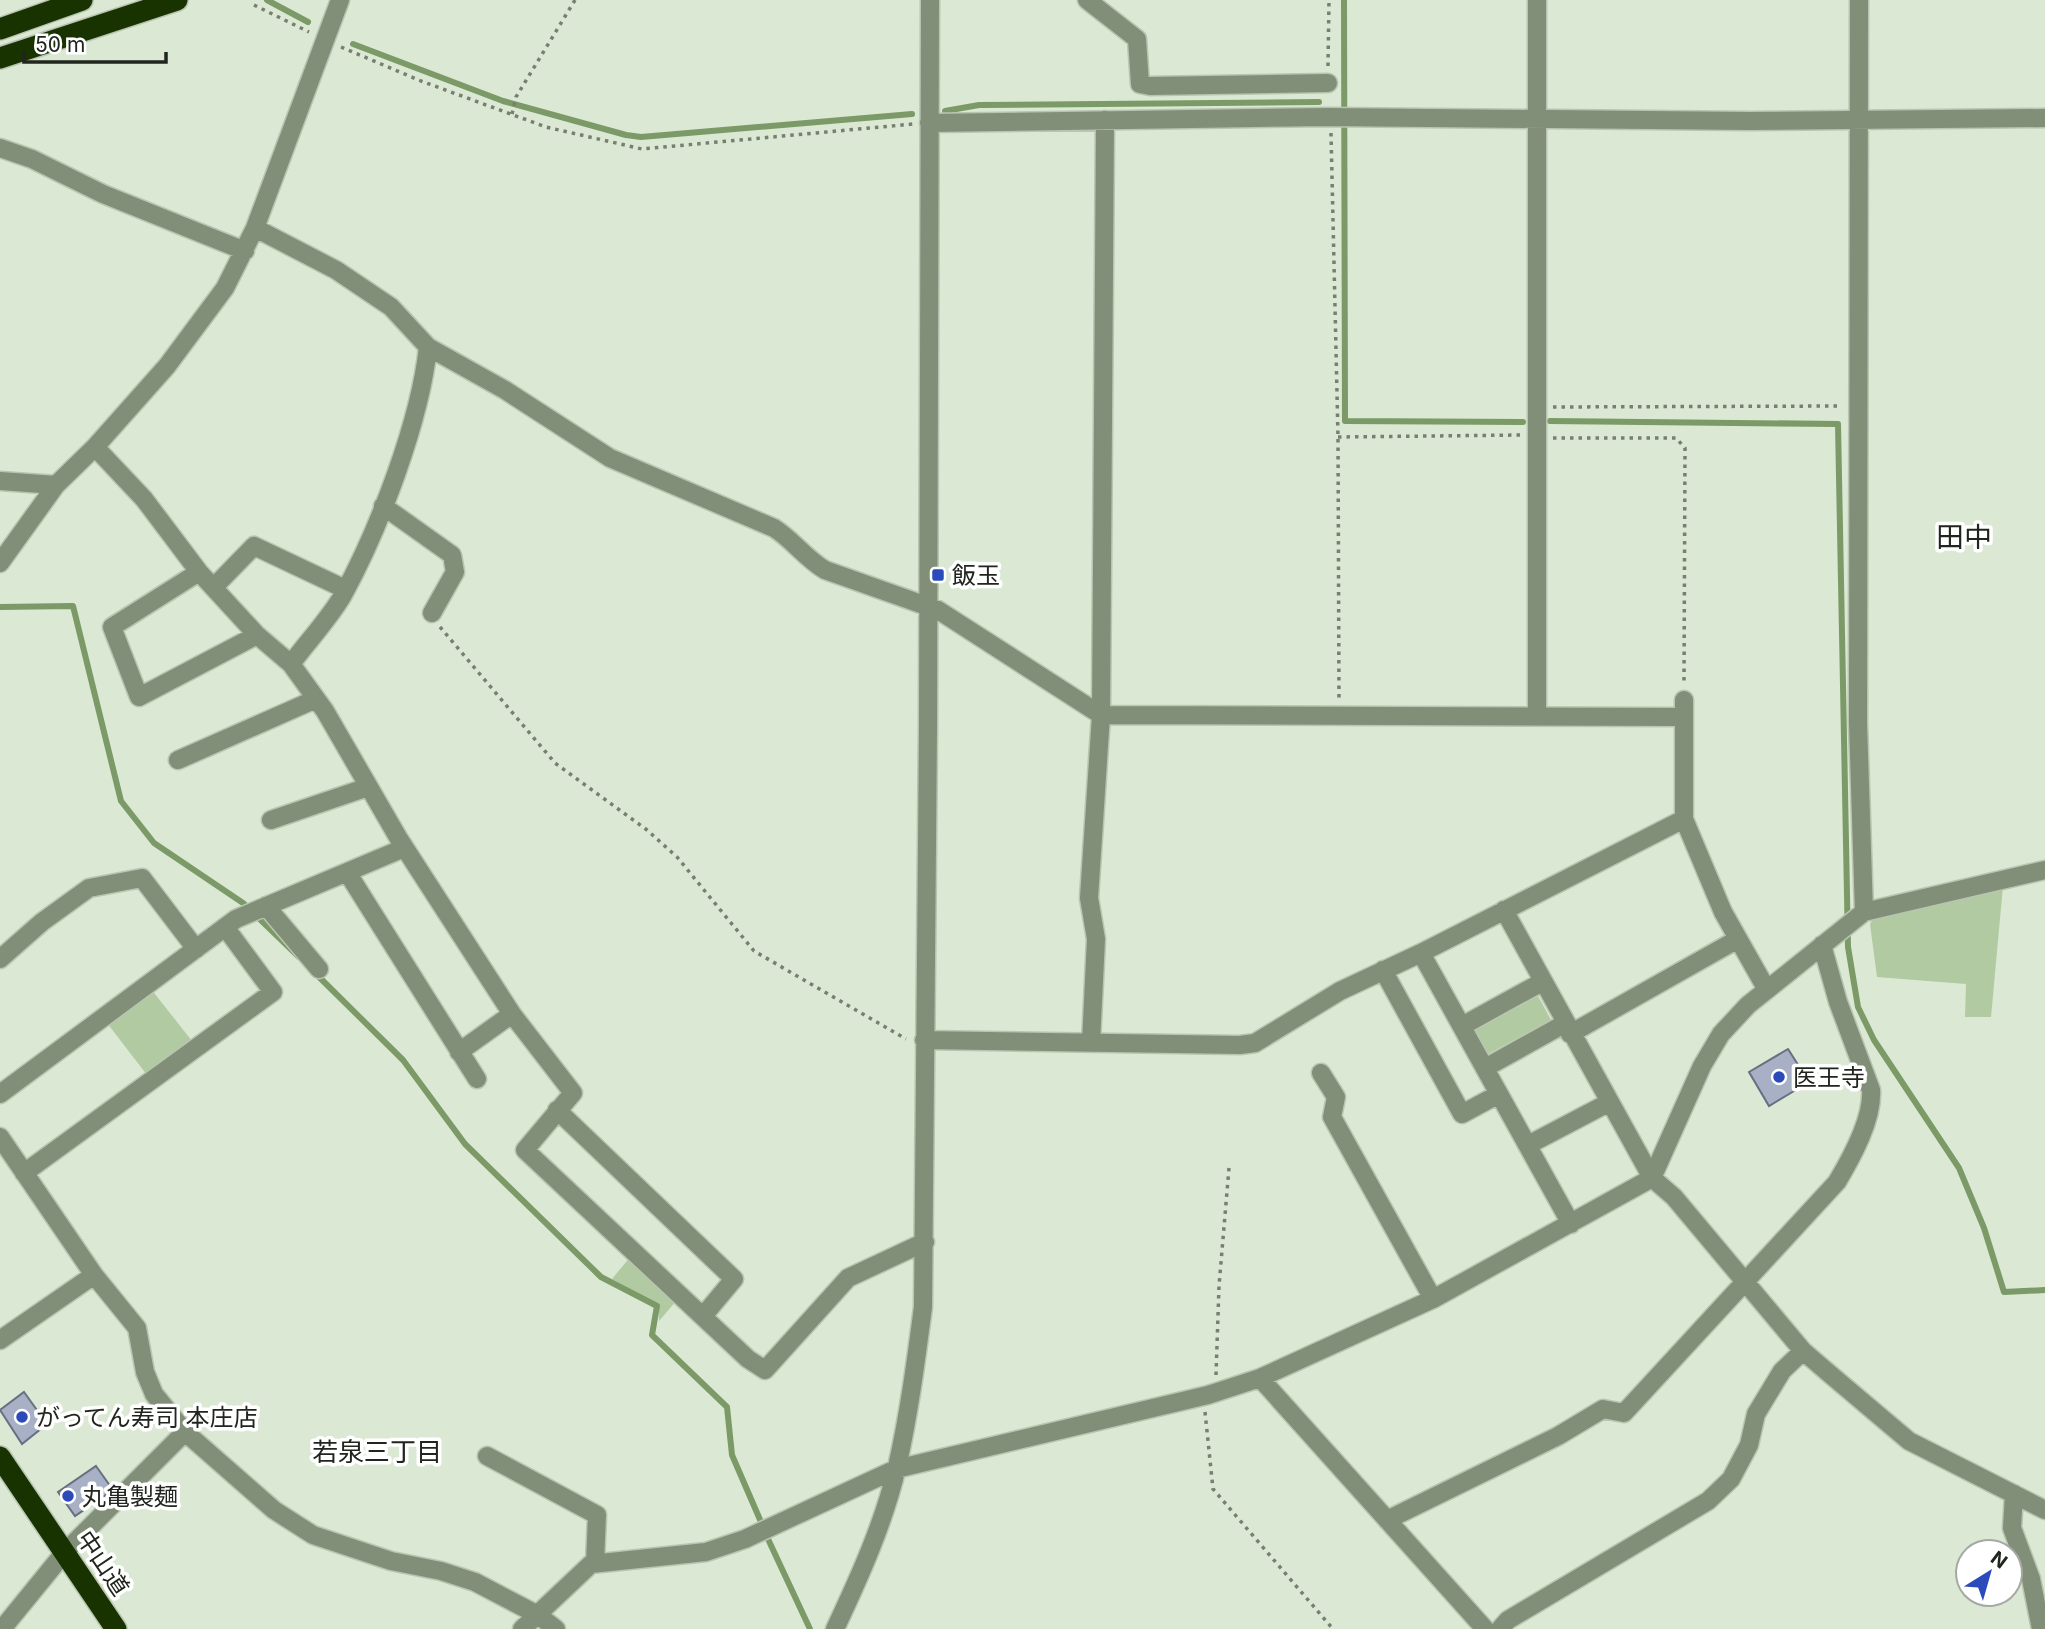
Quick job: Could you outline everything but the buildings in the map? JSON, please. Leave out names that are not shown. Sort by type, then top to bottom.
[{"type":"highway","points":[[0,29],[82,0]]},
{"type":"highway","points":[[0,58],[177,0]]},
{"type":"highway","name":"中山道","points":[[0,1457],[116,1629]]},
{"type":"street","points":[[0,563],[57,485],[95,447],[200,327],[225,288],[255,228],[340,0]]},
{"type":"street","points":[[835,1629],[867,1556],[896,1469],[914,1378],[923,1307],[930,0]]},
{"type":"street","points":[[1087,0],[1138,39],[1140,84],[1328,83]]},
{"type":"street","points":[[1537,714],[1538,0]]},
{"type":"street","points":[[1859,0],[1858,723],[1864,912]]},
{"type":"street","points":[[929,123],[1328,117],[2045,118]]},
{"type":"street","points":[[1091,1043],[1096,939],[1088,898],[1101,715],[1105,120]]},
{"type":"street","points":[[0,148],[32,159],[103,194],[245,251]]},
{"type":"street","points":[[255,228],[336,270],[391,307],[428,347],[505,390],[610,458],[774,528],[787,536],[809,560],[825,570],[938,610],[1101,715],[1537,714],[1684,708],[1684,819],[1738,939],[1767,990]]},
{"type":"street","points":[[291,664],[345,589],[383,506],[419,398],[428,347]]},
{"type":"street","points":[[95,447],[144,499],[200,572],[257,635],[291,664],[316,699],[404,848],[512,1014],[573,1093],[525,1150],[748,1359],[765,1370],[848,1278],[925,1242]]},
{"type":"street","points":[[0,481],[57,485]]},
{"type":"street","points":[[383,506],[452,555],[455,572],[432,613]]},
{"type":"street","points":[[214,587],[254,546],[345,589]]},
{"type":"street","points":[[200,572],[112,626],[139,697],[257,635]]},
{"type":"street","points":[[178,760],[316,699]]},
{"type":"street","points":[[271,820],[369,787]]},
{"type":"street","points":[[925,1040],[1240,1045],[1255,1043],[1340,990],[1421,953],[1684,819]]},
{"type":"street","points":[[0,1094],[225,928],[256,911],[404,848]]},
{"type":"street","points":[[522,1629],[595,1563],[706,1552],[745,1539],[896,1469],[1211,1393],[1260,1378],[1433,1299],[1652,1178],[1702,1066],[1721,1034],[1767,990],[1864,912],[2045,870]]},
{"type":"street","points":[[347,872],[477,1079]]},
{"type":"street","points":[[0,959],[41,922],[89,888],[142,878],[196,949]]},
{"type":"street","points":[[1504,910],[1567,1029],[1652,1178],[1674,1197],[1803,1351],[1909,1441],[2045,1510]]},
{"type":"street","points":[[256,911],[319,969]]},
{"type":"street","points":[[24,1173],[272,992],[225,928]]},
{"type":"street","points":[[1485,1068],[1567,1029],[1738,939]]},
{"type":"street","points":[[1387,1520],[1558,1436],[1603,1409],[1624,1413],[1837,1182],[1847,1165],[1872,1103],[1871,1090],[1838,1002],[1822,945]]},
{"type":"street","points":[[1421,953],[1571,1224]]},
{"type":"street","points":[[1383,970],[1462,1114],[1499,1094]]},
{"type":"street","points":[[1462,1026],[1542,982]]},
{"type":"street","points":[[459,1052],[512,1014]]},
{"type":"street","points":[[1321,1073],[1336,1097],[1332,1116],[1433,1299]]},
{"type":"street","points":[[1528,1145],[1608,1103]]},
{"type":"street","points":[[557,1110],[734,1279],[704,1315]]},
{"type":"street","points":[[0,1137],[94,1275],[137,1328],[145,1372],[154,1394],[185,1433],[274,1510],[313,1535],[391,1561],[441,1571],[475,1582],[538,1615],[556,1629]]},
{"type":"street","points":[[0,1340],[94,1275]]},
{"type":"street","points":[[1500,1629],[1508,1620],[1624,1549],[1708,1502],[1731,1479],[1749,1445],[1756,1414],[1782,1371],[1803,1351]]},
{"type":"street","points":[[1260,1378],[1485,1629]]},
{"type":"street","points":[[2,1629],[64,1553],[185,1433]]},
{"type":"street","points":[[487,1456],[597,1515],[595,1563]]},
{"type":"street","points":[[2014,1494],[2012,1528],[2031,1579],[2041,1629]]},
{"type":"path","points":[[512,113],[516,97],[575,0]]},
{"type":"path","points":[[1328,83],[1329,0]]},
{"type":"path","points":[[254,5],[421,81],[546,127],[642,149],[929,123]]},
{"type":"path","points":[[1328,117],[1338,437],[1339,716]]},
{"type":"path","points":[[1538,407],[1858,405]]},
{"type":"path","points":[[1338,437],[1526,435],[1537,438],[1676,439],[1685,448],[1684,708]]},
{"type":"path","points":[[432,613],[449,640],[555,763],[647,830],[677,857],[754,951],[908,1040],[925,1040]]},
{"type":"path","points":[[1229,1168],[1219,1286],[1216,1378],[1211,1393],[1213,1489],[1333,1629]]},
{"type":"green space","points":[[2003,886],[1991,1017],[1965,1017],[1966,984],[1877,977],[1870,924],[1877,912]]},
{"type":"green space","points":[[151,989],[192,1041],[147,1075],[107,1023]]},
{"type":"green space","points":[[1538,996],[1551,1020],[1486,1055],[1473,1031]]},
{"type":"green space","points":[[631,1256],[677,1300],[659,1321],[659,1305],[612,1279]]},
{"type":"waterway","points":[[267,0],[308,22]]},
{"type":"waterway","points":[[1344,0],[1345,421],[1523,422]]},
{"type":"waterway","points":[[353,44],[503,101],[641,137],[912,114]]},
{"type":"waterway","points":[[945,111],[979,105],[1319,102]]},
{"type":"waterway","points":[[1550,421],[1838,424],[1848,947],[1858,1007],[1874,1040],[1959,1168],[1984,1228],[2004,1292],[2045,1290]]},
{"type":"waterway","points":[[0,607],[73,606],[121,801],[154,843],[243,903],[299,957]]},
{"type":"waterway","points":[[314,972],[403,1060],[465,1144],[601,1277],[657,1306],[652,1335],[727,1407],[732,1455],[761,1522]]},
{"type":"waterway","points":[[768,1539],[810,1629]]},
{"type":"place","name":"飯玉","points":[[938,575]]},
{"type":"place","name":"医王寺","points":[[1779,1077]]},
{"type":"place","name":"がってん寿司 本庄店","points":[[22,1417]]},
{"type":"place","name":"丸亀製麺","points":[[68,1496]]},
{"type":"district","name":"田中","points":[[1964,537]]},
{"type":"district","name":"若泉三丁目","points":[[377,1451]]}]
